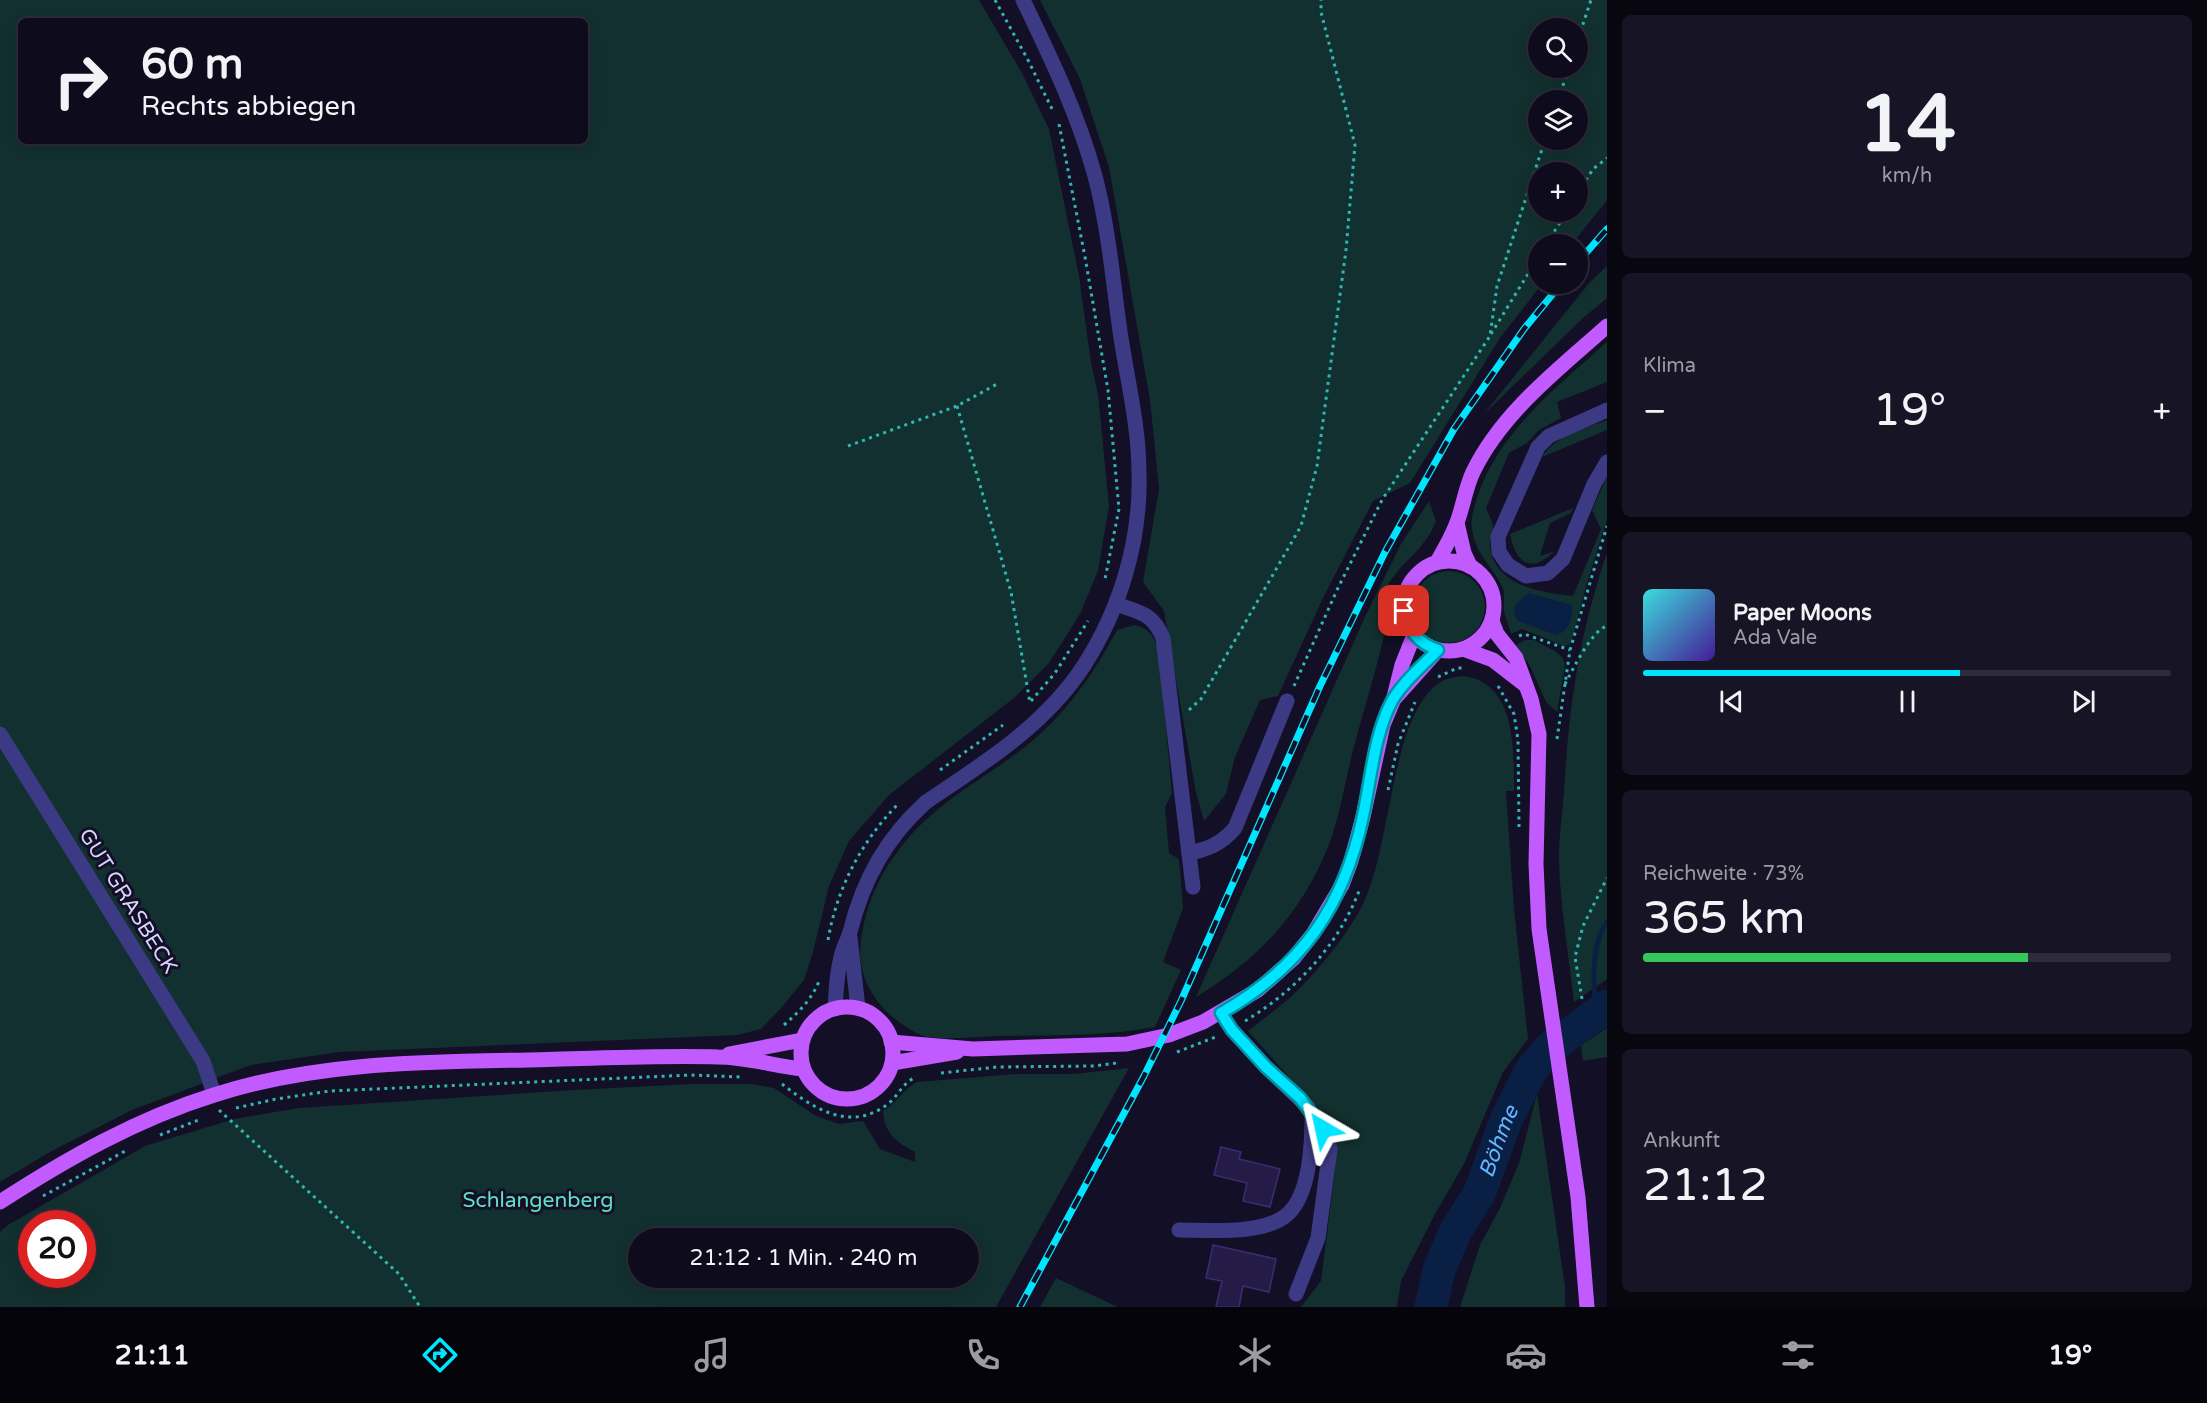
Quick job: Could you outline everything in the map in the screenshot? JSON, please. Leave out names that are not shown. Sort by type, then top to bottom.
[{"type":"main road","points":[[1437,562],[1457,523],[1464,494],[1474,471],[1503,425],[1536,390],[1607,326]]},
{"type":"main road","points":[[1457,523],[1464,553],[1470,566]]},
{"type":"main road","points":[[1437,562],[1460,562],[1470,566],[1480,573],[1491,590],[1494,608],[1492,621],[1475,643],[1463,649],[1450,651],[1429,647],[1414,635],[1407,624],[1404,598],[1408,586],[1415,575],[1425,567],[1437,562]]},
{"type":"main road","points":[[1492,621],[1497,634],[1516,658],[1531,699],[1539,734],[1536,871],[1542,955],[1578,1197],[1587,1307]]},
{"type":"main road","points":[[891,1042],[973,1049],[1127,1044],[1178,1032],[1221,1013],[1258,990],[1275,976],[1306,942],[1328,913],[1342,885],[1363,817],[1378,743],[1393,701],[1402,664],[1414,635]]},
{"type":"main road","points":[[1463,649],[1492,660],[1524,684]]},
{"type":"main road","points":[[1393,701],[1438,650]]},
{"type":"main road","points":[[858,1008],[876,1017],[888,1033],[892,1063],[889,1072],[877,1088],[869,1094],[850,1100],[830,1097],[821,1092],[807,1078],[801,1059],[802,1040],[815,1020],[824,1013],[835,1009],[858,1008]]},
{"type":"main road","points":[[0,1202],[59,1164],[134,1125],[214,1094],[272,1080],[339,1068],[372,1065],[720,1056],[802,1040]]},
{"type":"main road","points":[[892,1063],[973,1049]]},
{"type":"main road","points":[[720,1056],[803,1069]]},
{"type":"street","points":[[835,1009],[838,971],[859,900],[873,868],[900,827],[926,802],[1018,739],[1065,691],[1083,667],[1116,604],[1129,563],[1137,519],[1140,473],[1133,408],[1104,216],[1081,129],[1065,87],[1023,0]]},
{"type":"street","points":[[1607,410],[1549,436],[1538,447],[1498,537],[1499,552],[1508,565],[1526,576],[1548,573],[1563,559],[1594,484],[1607,462]]},
{"type":"street","points":[[1116,604],[1146,615],[1158,626],[1163,638],[1193,887]]},
{"type":"street","points":[[1189,853],[1210,849],[1225,840],[1235,828],[1287,701]]},
{"type":"street","name":"GUT GRASBECK","points":[[0,734],[203,1061],[214,1094]]},
{"type":"street","points":[[849,933],[858,1008]]},
{"type":"street","points":[[1221,1013],[1232,1030],[1266,1067],[1300,1098],[1323,1129],[1330,1149],[1318,1238],[1296,1294]]},
{"type":"street","points":[[1179,1230],[1257,1227],[1284,1216],[1301,1196],[1308,1165],[1312,1116]]},
{"type":"path","points":[[995,0],[1059,122],[1085,257],[1108,390],[1119,509],[1104,580]]},
{"type":"path","points":[[1174,723],[1201,699],[1302,526],[1317,466],[1346,250],[1355,145],[1321,12],[1321,0]]},
{"type":"path","points":[[1585,18],[1591,0]]},
{"type":"path","points":[[1490,336],[1497,285],[1542,150]]},
{"type":"path","points":[[1588,177],[1593,169],[1607,158]]},
{"type":"path","points":[[1287,701],[1337,590],[1382,500],[1528,274]]},
{"type":"path","points":[[848,446],[957,406],[999,383]]},
{"type":"path","points":[[957,406],[1011,592],[1030,702],[1038,721]]},
{"type":"path","points":[[1512,639],[1524,633],[1570,650],[1607,526]]},
{"type":"path","points":[[1022,710],[1054,673],[1090,618]]},
{"type":"path","points":[[1563,686],[1591,640],[1601,627],[1607,626]]},
{"type":"path","points":[[1491,679],[1499,687],[1514,714],[1518,740],[1518,774]]},
{"type":"path","points":[[933,776],[1006,724]]},
{"type":"path","points":[[827,946],[833,913],[861,848],[881,821],[899,803]]},
{"type":"path","points":[[1582,999],[1575,957],[1583,926],[1607,878]]},
{"type":"path","points":[[778,1044],[779,1032],[801,1011],[814,993],[822,973]]},
{"type":"path","points":[[1174,1053],[1212,1039]]},
{"type":"path","points":[[933,1074],[997,1067],[1094,1066],[1117,1063]]},
{"type":"path","points":[[779,1066],[778,1081],[812,1106],[829,1114],[843,1117],[858,1116],[879,1109],[892,1100],[907,1082],[923,1075]]},
{"type":"path","points":[[420,1307],[399,1274],[220,1112],[276,1099],[330,1091],[691,1075],[749,1078]]},
{"type":"path","points":[[153,1137],[208,1116]]},
{"type":"path","points":[[43,1197],[132,1147]]},
{"type":"green space","points":[[0,0],[979,0],[1022,73],[1049,129],[1079,276],[1091,363],[1098,394],[1109,506],[1098,571],[1080,614],[1049,663],[1014,698],[889,795],[849,841],[829,886],[804,980],[761,1029],[738,1035],[340,1052],[251,1065],[132,1110],[50,1152],[0,1182]]},
{"type":"green space","points":[[1040,0],[1607,0],[1607,200],[1580,234],[1528,234],[1528,294],[1534,294],[1500,338],[1410,483],[1373,501],[1322,600],[1278,696],[1260,700],[1235,757],[1226,794],[1204,821],[1196,793],[1164,611],[1143,582],[1159,489],[1150,400],[1109,167],[1080,79]]},
{"type":"green space","points":[[1607,266],[1607,298],[1582,319],[1483,415],[1580,294],[1588,294],[1589,283]]},
{"type":"green space","points":[[1607,342],[1607,382],[1557,402],[1561,418],[1539,430],[1527,443],[1509,453],[1486,508],[1493,526],[1490,544],[1493,558],[1499,569],[1509,578],[1533,589],[1573,596],[1601,529],[1592,510],[1607,476],[1607,520],[1569,645],[1564,646],[1522,629],[1511,634],[1504,612],[1503,589],[1481,554],[1474,538],[1472,521],[1477,498],[1499,452],[1514,432],[1549,394]]},
{"type":"green space","points":[[1607,420],[1607,430],[1542,457],[1548,449],[1563,438]]},
{"type":"green space","points":[[1429,501],[1436,521],[1433,529],[1420,548],[1392,579],[1384,595],[1383,640],[1352,754],[1337,821],[1319,867],[1292,912],[1259,950],[1196,997],[1364,619],[1401,544]]},
{"type":"green space","points":[[1573,508],[1571,513],[1550,523],[1540,556],[1555,551],[1532,564],[1521,559],[1516,553],[1510,534]]},
{"type":"green space","points":[[1607,553],[1607,979],[1574,1002],[1561,895],[1560,835],[1572,700],[1582,642]]},
{"type":"green space","points":[[1442,571],[1456,571],[1475,581],[1485,600],[1485,614],[1475,633],[1456,643],[1442,643],[1423,633],[1413,614],[1413,600],[1423,581]]},
{"type":"green space","points":[[1134,625],[1150,633],[1159,650],[1172,793],[1165,807],[1169,853],[1179,859],[1183,908],[1163,962],[1181,970],[1155,1027],[1096,1034],[953,1038],[928,1037],[911,1030],[883,1008],[875,998],[865,978],[860,958],[864,923],[882,876],[900,848],[923,822],[1039,735],[1082,686],[1101,659],[1117,630]]},
{"type":"green space","points":[[1525,640],[1534,640],[1563,658],[1565,666],[1557,712],[1546,702],[1530,666],[1516,645]]},
{"type":"green space","points":[[1462,676],[1480,681],[1493,690],[1502,704],[1512,737],[1514,791],[1506,791],[1514,909],[1528,1039],[1503,1072],[1464,1164],[1401,1281],[1397,1307],[1301,1307],[1321,1281],[1335,1170],[1334,1144],[1327,1120],[1248,1031],[1303,985],[1331,953],[1355,919],[1371,883],[1392,789],[1409,728],[1421,703],[1436,685],[1442,681]]},
{"type":"green space","points":[[1607,1028],[1607,1057],[1583,1061],[1581,1045]]},
{"type":"green space","name":"Schlangenberg","points":[[1129,1068],[996,1307],[0,1307],[0,1232],[8,1225],[18,1219],[18,1288],[96,1288],[96,1210],[34,1210],[145,1146],[234,1119],[299,1108],[574,1090],[691,1084],[751,1084],[774,1088],[816,1116],[839,1124],[863,1121],[880,1149],[915,1162],[915,1152],[897,1141],[889,1131],[883,1111],[908,1088],[917,1082],[1016,1074],[1074,1074]]},
{"type":"green space","points":[[1537,1094],[1565,1287],[1565,1307],[1460,1307],[1480,1245],[1500,1208],[1519,1163]]},
{"type":"green space","points":[[1056,1278],[1118,1307],[1040,1307]]},
{"type":"water","points":[[1529,593],[1572,605],[1571,619],[1565,630],[1556,635],[1518,621],[1514,613],[1516,605]]},
{"type":"building","points":[[1221,1147],[1241,1152],[1239,1159],[1280,1169],[1270,1207],[1243,1201],[1247,1183],[1214,1175]]},
{"type":"building","points":[[1213,1245],[1276,1259],[1269,1292],[1243,1286],[1239,1307],[1216,1307],[1222,1281],[1206,1278]]},
{"type":"waterway","points":[[1595,1015],[1595,955],[1601,932],[1607,922]]},
{"type":"waterway","name":"Böhme","points":[[1431,1307],[1439,1270],[1455,1232],[1480,1192],[1506,1120],[1531,1070],[1550,1048],[1607,1006]]},
{"type":"railway","points":[[1588,251],[1607,229]]},
{"type":"railway","points":[[1020,1307],[1144,1076],[1181,1001],[1320,686],[1385,552],[1454,429],[1524,329],[1553,294]]},
{"type":"route","points":[[1323,1129],[1308,1107],[1266,1067],[1232,1030],[1221,1013],[1258,990],[1293,959],[1328,913],[1342,885],[1363,817],[1383,725],[1393,701],[1438,650],[1429,647],[1414,635],[1407,624],[1404,611]]}]
